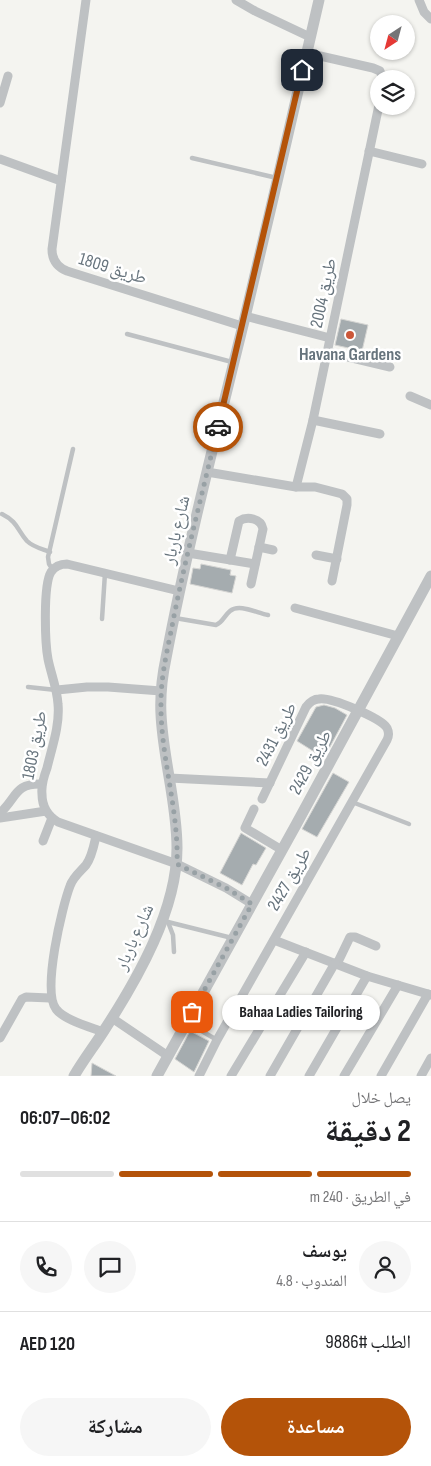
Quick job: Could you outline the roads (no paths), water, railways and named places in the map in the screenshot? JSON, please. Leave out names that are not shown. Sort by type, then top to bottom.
[{"type":"street","name":"طريق 1809","points":[[86,0],[52,254],[54,261],[60,268],[67,271],[243,321],[330,338]]},
{"type":"street","points":[[236,0],[254,11],[310,37]]},
{"type":"street","name":"شارع باربار","points":[[74,1076],[112,1018],[165,922],[173,890],[177,864],[177,836],[162,727],[161,691],[165,661],[188,552],[319,0]]},
{"type":"street","points":[[420,0],[424,12],[431,19]]},
{"type":"street","points":[[307,52],[376,70]]},
{"type":"street","points":[[0,103],[8,76]]},
{"type":"street","name":"طريق 2004","points":[[296,487],[313,420],[377,115]]},
{"type":"street","points":[[369,150],[422,164]]},
{"type":"street","points":[[0,159],[61,181]]},
{"type":"street","points":[[327,352],[390,367]]},
{"type":"street","points":[[410,396],[431,405]]},
{"type":"street","points":[[313,420],[380,434]]},
{"type":"street","points":[[207,472],[296,487],[315,487],[339,492],[345,496],[348,505],[332,581]]},
{"type":"street","points":[[230,560],[238,524],[241,520],[246,518],[257,520],[261,523],[263,529],[251,584]]},
{"type":"street","points":[[259,547],[273,550]]},
{"type":"street","points":[[188,552],[255,564]]},
{"type":"street","points":[[316,555],[337,558]]},
{"type":"street","points":[[53,570],[57,566],[67,564],[179,591]]},
{"type":"street","name":"طريق 1803","points":[[49,815],[42,799],[42,784],[57,726],[57,690],[48,659],[45,635],[48,579],[53,570]]},
{"type":"street","name":"طريق 2429","points":[[157,1076],[431,576]]},
{"type":"street","points":[[295,608],[398,636]]},
{"type":"street","points":[[57,690],[87,686],[108,686],[161,691]]},
{"type":"street","name":"طريق 2431","points":[[262,799],[309,703],[317,699],[326,699],[358,710]]},
{"type":"street","name":"طريق 2427","points":[[199,1076],[217,1040],[387,740],[389,733],[384,725],[358,710]]},
{"type":"street","points":[[169,778],[270,783]]},
{"type":"street","points":[[0,813],[23,787],[42,784]]},
{"type":"street","points":[[254,809],[245,828],[282,850]]},
{"type":"street","points":[[0,818],[49,815],[96,836],[177,864],[226,888],[252,904]]},
{"type":"street","points":[[43,841],[49,815]]},
{"type":"street","points":[[96,836],[90,858],[73,880],[70,887],[55,944],[50,994],[56,1010],[61,1014],[103,1032]]},
{"type":"street","points":[[270,1076],[350,937],[355,937],[376,946]]},
{"type":"street","points":[[274,940],[367,976],[430,994],[381,1076]]},
{"type":"street","points":[[230,1076],[306,952]]},
{"type":"street","points":[[309,1076],[367,976]]},
{"type":"street","points":[[344,1076],[398,985]]},
{"type":"street","points":[[0,1038],[22,998],[50,994]]},
{"type":"street","points":[[112,1018],[168,1056]]},
{"type":"street","name":"شارع باربار","points":[[82,1076],[86,1055]]},
{"type":"street","points":[[421,1076],[431,1058]]},
{"type":"lane","points":[[192,158],[277,178]]},
{"type":"lane","points":[[126,334],[233,362]]},
{"type":"lane","name":"طريق 1803","points":[[53,570],[48,560],[73,449]]},
{"type":"lane","points":[[2,514],[14,521],[29,542],[38,548],[50,552]]},
{"type":"lane","points":[[102,619],[105,573]]},
{"type":"lane","points":[[174,618],[216,625],[230,611],[238,608],[268,616]]},
{"type":"lane","points":[[28,687],[57,690]]},
{"type":"lane","points":[[352,802],[409,824]]},
{"type":"lane","points":[[165,922],[233,938]]},
{"type":"lane","points":[[165,922],[173,935],[174,952]]},
{"type":"lane","points":[[187,1022],[217,1040]]},
{"type":"place","name":"Havana Gardens","points":[[350,335]]},
{"type":"place","name":"Bahaa Ladies Tailoring","points":[[192,1012]]}]
